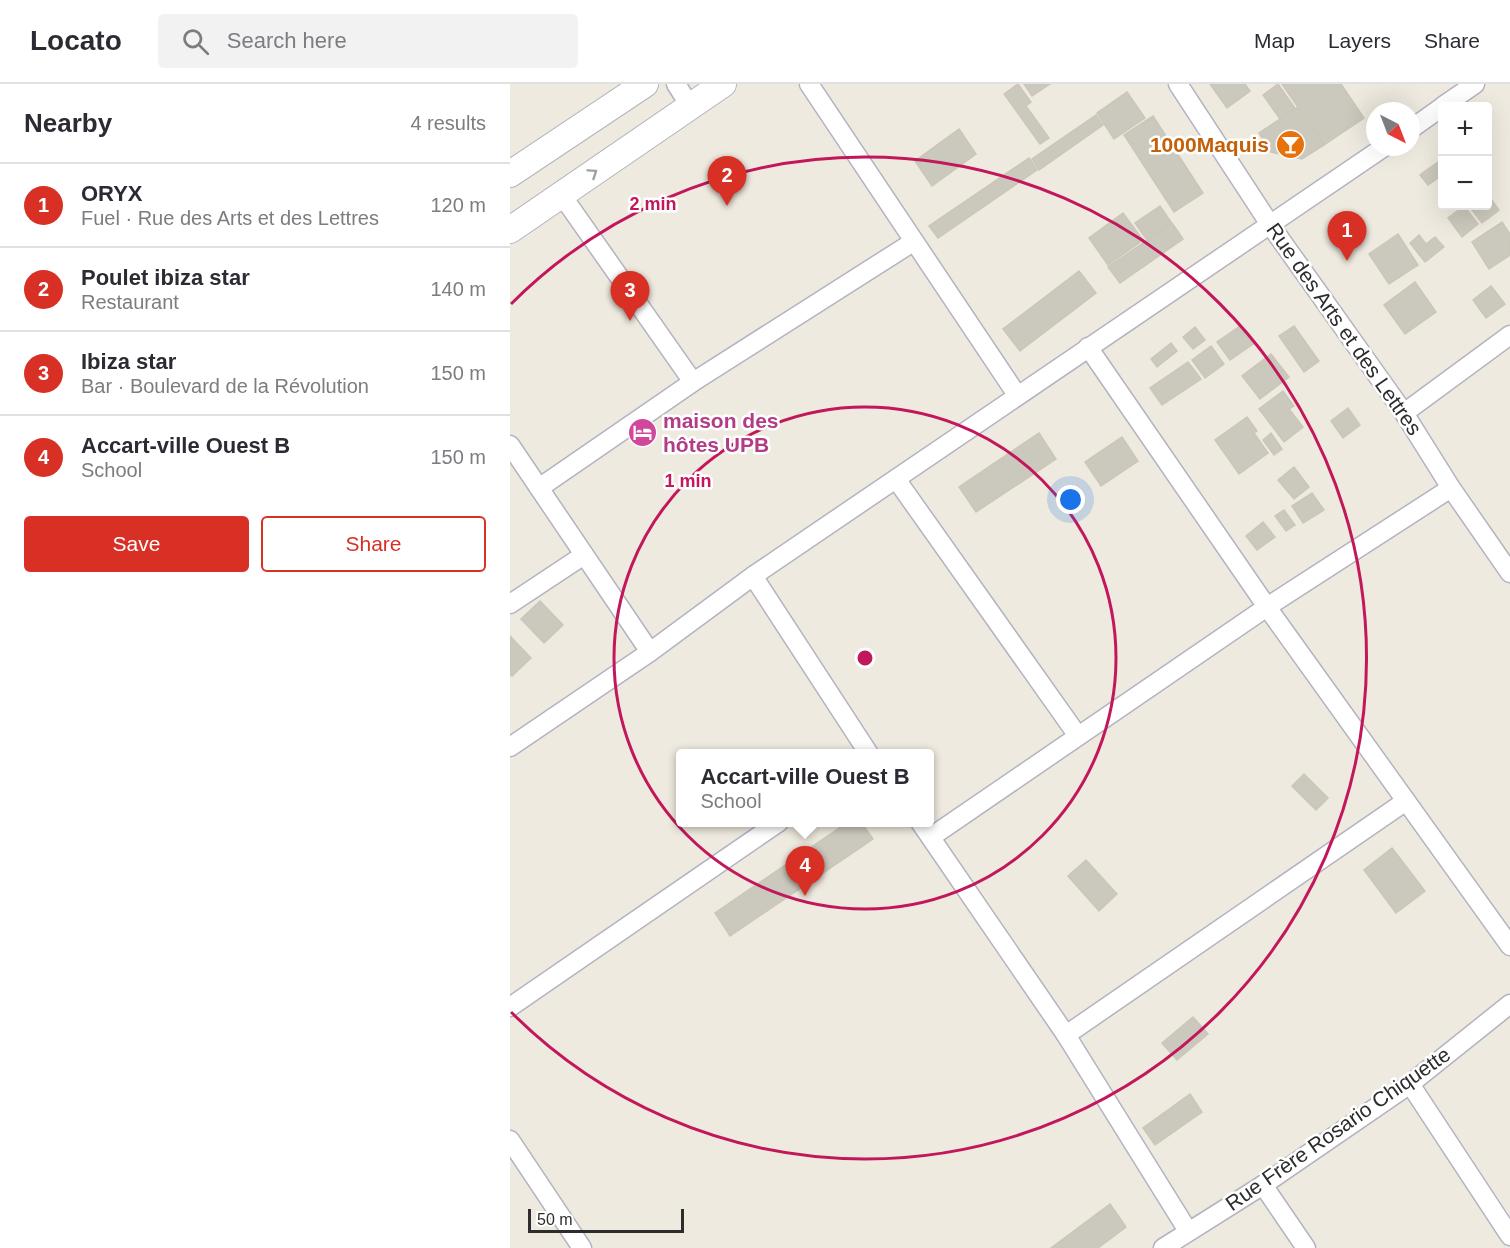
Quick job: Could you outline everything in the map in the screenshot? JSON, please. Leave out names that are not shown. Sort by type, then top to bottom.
[{"type":"main road","points":[[510,174],[645,84]]},
{"type":"main road","points":[[510,230],[723,84]]},
{"type":"street","points":[[676,84],[690,106]]},
{"type":"street","points":[[809,84],[1017,395]]},
{"type":"street","name":"Rue des Arts et des Lettres","points":[[1178,84],[1271,225],[1404,413],[1451,488],[1510,573]]},
{"type":"street","points":[[1450,102],[1475,84]]},
{"type":"street","points":[[1420,123],[1438,110]]},
{"type":"street","points":[[510,747],[650,652],[753,576],[1371,156]]},
{"type":"street","points":[[561,194],[693,382]]},
{"type":"street","points":[[539,488],[693,382],[914,242]]},
{"type":"street","points":[[1404,413],[1510,335]]},
{"type":"street","points":[[1088,347],[1267,607],[1510,946]]},
{"type":"street","points":[[510,445],[650,652]]},
{"type":"street","points":[[897,478],[1078,736]]},
{"type":"street","points":[[934,825],[1078,736],[1267,607],[1451,488]]},
{"type":"street","points":[[510,604],[584,555]]},
{"type":"street","points":[[753,576],[866,749]]},
{"type":"street","points":[[1066,1035],[1406,801]]},
{"type":"street","points":[[510,1007],[772,827]]},
{"type":"street","points":[[926,830],[1066,1035],[1188,1230]]},
{"type":"street","name":"Rue Frère Rosario Chiquette","points":[[1162,1248],[1263,1185],[1410,1084],[1510,1004]]},
{"type":"street","points":[[1410,1084],[1510,1236]]},
{"type":"street","points":[[510,1140],[582,1248]]},
{"type":"street","points":[[1263,1185],[1306,1248]]},
{"type":"building","points":[[1018,84],[1031,102],[1026,106],[1049,138],[1040,144],[1004,94]]},
{"type":"building","points":[[1024,84],[1050,84],[1032,96]]},
{"type":"building","points":[[1210,84],[1245,84],[1250,91],[1227,108]]},
{"type":"building","points":[[1278,84],[1295,108],[1280,119],[1263,95]]},
{"type":"building","points":[[1282,84],[1341,84],[1364,118],[1324,145]]},
{"type":"building","points":[[1127,92],[1145,118],[1114,139],[1097,113]]},
{"type":"building","points":[[1298,107],[1324,145],[1302,159],[1271,152],[1259,133]]},
{"type":"building","points":[[1096,115],[1103,125],[1039,170],[1032,159]]},
{"type":"building","points":[[1153,116],[1203,193],[1174,212],[1124,135]]},
{"type":"building","points":[[959,129],[976,154],[932,186],[915,161]]},
{"type":"building","points":[[1029,158],[1037,170],[938,238],[929,226]]},
{"type":"building","points":[[1438,162],[1438,178],[1428,185],[1420,175]]},
{"type":"building","points":[[1492,200],[1499,210],[1482,223],[1472,210],[1492,210]]},
{"type":"building","points":[[1160,206],[1171,222],[1147,240],[1135,223]]},
{"type":"building","points":[[1459,210],[1467,210],[1478,224],[1462,237],[1448,218]]},
{"type":"building","points":[[1123,213],[1143,240],[1108,265],[1089,238]]},
{"type":"building","points":[[1502,222],[1510,234],[1510,255],[1489,269],[1472,242]]},
{"type":"building","points":[[1172,223],[1183,239],[1120,283],[1108,267]]},
{"type":"building","points":[[1398,234],[1418,265],[1389,284],[1369,254]]},
{"type":"building","points":[[1419,235],[1426,244],[1435,237],[1444,247],[1425,262],[1410,243]]},
{"type":"building","points":[[1079,271],[1096,293],[1020,351],[1003,329]]},
{"type":"building","points":[[1415,282],[1436,312],[1405,334],[1384,305]]},
{"type":"building","points":[[1491,286],[1505,304],[1486,318],[1473,300]]},
{"type":"building","points":[[1240,326],[1253,344],[1230,360],[1217,342]]},
{"type":"building","points":[[1294,326],[1319,361],[1304,372],[1279,336]]},
{"type":"building","points":[[1195,327],[1205,340],[1193,349],[1183,337]]},
{"type":"building","points":[[1171,343],[1177,351],[1157,367],[1151,359]]},
{"type":"building","points":[[1211,346],[1224,364],[1205,378],[1192,360]]},
{"type":"building","points":[[1271,354],[1289,377],[1260,399],[1242,376]]},
{"type":"building","points":[[1188,362],[1201,379],[1162,405],[1150,388]]},
{"type":"building","points":[[1283,391],[1294,406],[1289,409],[1303,427],[1284,442],[1259,409]]},
{"type":"building","points":[[1348,408],[1360,425],[1343,438],[1331,421]]},
{"type":"building","points":[[1247,417],[1257,431],[1254,433],[1268,453],[1239,474],[1215,440]]},
{"type":"building","points":[[1039,433],[1056,459],[976,512],[959,487]]},
{"type":"building","points":[[1271,433],[1282,449],[1274,455],[1263,440]]},
{"type":"building","points":[[1122,437],[1138,461],[1101,486],[1085,462]]},
{"type":"building","points":[[1294,467],[1309,487],[1294,499],[1278,480]]},
{"type":"building","points":[[1312,493],[1324,510],[1303,523],[1292,506]]},
{"type":"building","points":[[1284,510],[1295,525],[1286,531],[1275,516]]},
{"type":"building","points":[[1263,522],[1275,537],[1257,550],[1246,536]]},
{"type":"building","points":[[540,601],[563,625],[544,643],[521,619]]},
{"type":"building","points":[[510,636],[531,658],[512,676],[510,675]]},
{"type":"building","points":[[1304,774],[1328,798],[1316,810],[1292,786]]},
{"type":"building","points":[[841,827],[865,827],[873,839],[730,936],[715,913]]},
{"type":"building","points":[[1392,848],[1425,891],[1396,913],[1364,870]]},
{"type":"building","points":[[1086,860],[1117,894],[1099,911],[1068,876]]},
{"type":"building","points":[[1193,1017],[1208,1034],[1177,1060],[1162,1043]]},
{"type":"building","points":[[1190,1094],[1202,1112],[1155,1145],[1143,1128]]},
{"type":"building","points":[[1110,1204],[1126,1227],[1098,1248],[1051,1248]]},
{"type":"place","name":"1000Maquis","points":[[1290,145]]},
{"type":"place","name":"Poulet ibiza star","points":[[727,206]]},
{"type":"place","name":"ORYX","points":[[1347,261]]},
{"type":"place","name":"Ibiza star","points":[[630,321]]},
{"type":"place","name":"maison des hôtes UPB","points":[[642,433]]},
{"type":"place","name":"Accart-ville Ouest B","points":[[805,896]]}]
